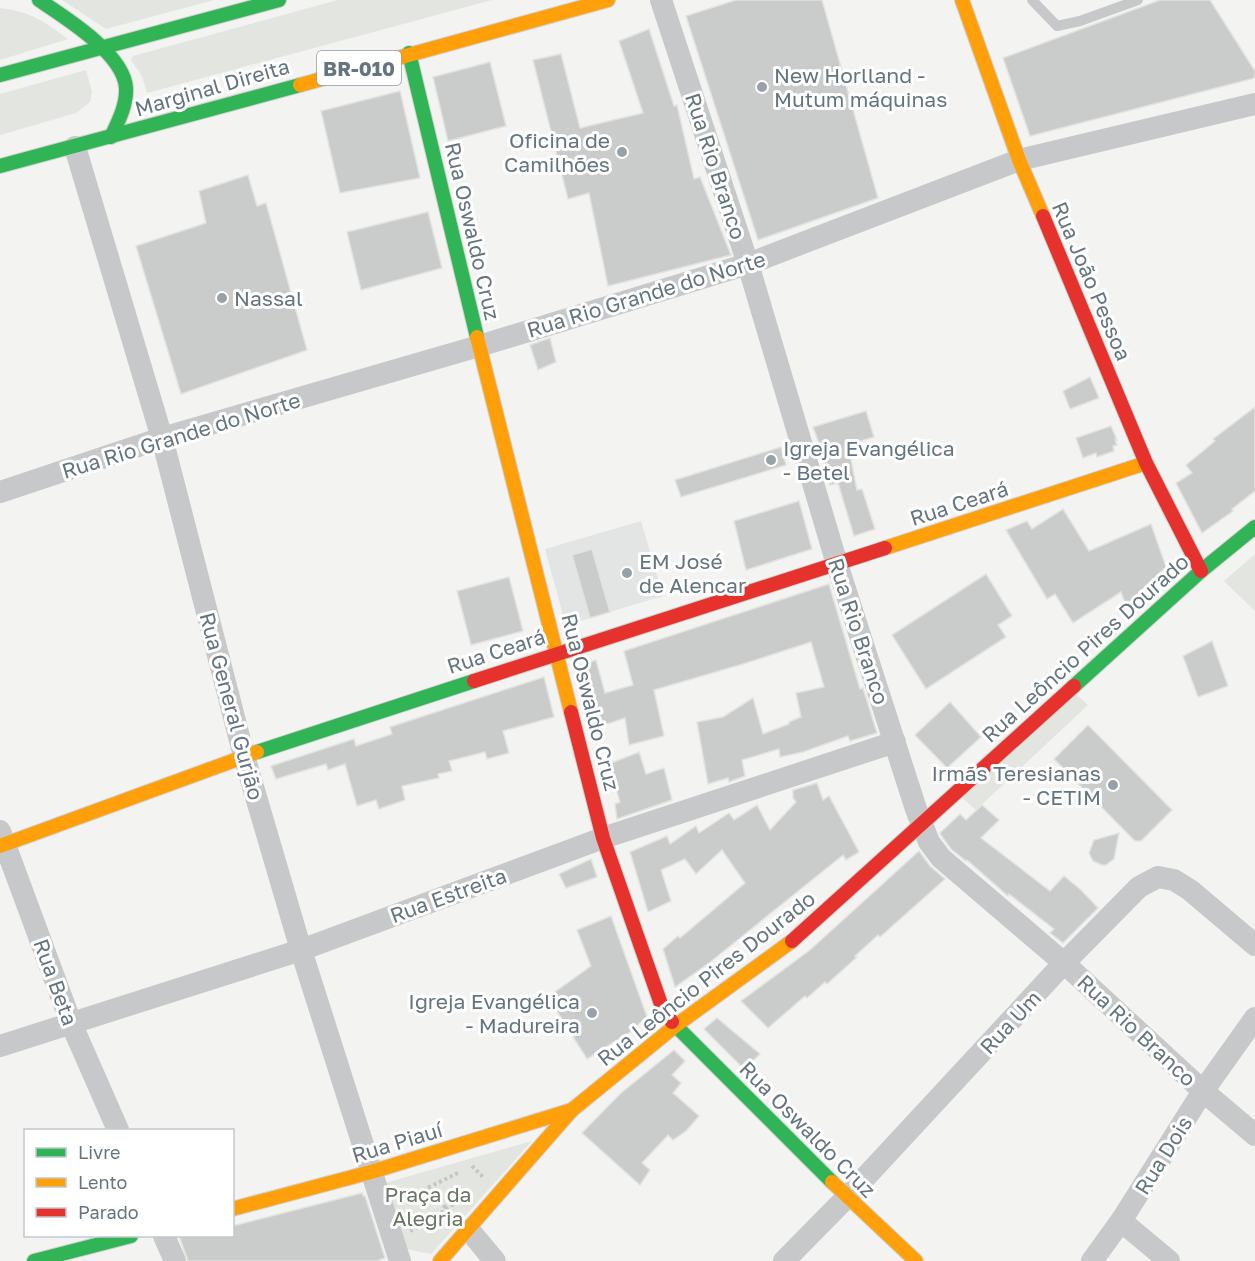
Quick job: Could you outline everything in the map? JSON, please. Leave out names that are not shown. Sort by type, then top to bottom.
[{"type":"main road","points":[[39,0],[102,47],[115,59],[123,74],[126,101],[122,117],[111,138]]},
{"type":"main road","points":[[0,75],[279,0]]},
{"type":"main road","name":"Marginal Direita","points":[[0,166],[111,138],[409,53],[608,0]]},
{"type":"main road","name":"Rua João Pessoa","points":[[962,0],[1019,160],[1146,464],[1201,572]]},
{"type":"main road","name":"Rua Oswaldo Cruz","points":[[409,53],[479,346],[603,838],[662,1007],[675,1026],[847,1197],[916,1261]]},
{"type":"main road","name":"Rua Ceará","points":[[2,840],[244,756],[557,652],[1146,464]]},
{"type":"main road","name":"Rua Leôncio Pires Dourado","points":[[440,1261],[572,1110],[675,1026],[798,937],[1201,572],[1255,527]]},
{"type":"main road","name":"Rua Piauí","points":[[234,1208],[372,1172],[572,1110]]},
{"type":"main road","points":[[34,1261],[127,1237]]},
{"type":"street","name":"Rua Rio Branco","points":[[661,0],[748,264],[837,564],[921,824],[929,842],[941,858],[1064,963],[1203,1091],[1255,1135]]},
{"type":"street","name":"Rua Rio Grande do Norte","points":[[0,492],[162,438],[479,346],[748,264],[1019,160],[1255,104]]},
{"type":"street","name":"Rua General Gurjão","points":[[75,147],[162,438],[244,756],[301,950],[400,1261]]},
{"type":"street","name":"Rua Estreita","points":[[0,1046],[301,950],[603,838],[895,742]]},
{"type":"street","name":"Rua Beta","points":[[2,840],[71,1023],[117,1129]]},
{"type":"street","name":"Rua Um","points":[[784,1261],[1138,887],[1158,877],[1173,880],[1190,890],[1255,945]]},
{"type":"street","name":"Rua Dois","points":[[1092,1261],[1121,1221],[1203,1091],[1255,1018]]},
{"type":"street","points":[[1121,1221],[1169,1261]]},
{"type":"street","points":[[469,1230],[495,1261]]},
{"type":"street","points":[[164,1237],[175,1261]]},
{"type":"lane","points":[[1032,0],[1057,26],[1080,21],[1138,0]]},
{"type":"path","points":[[472,1166],[473,1157]]},
{"type":"path","points":[[472,1166],[486,1180]]},
{"type":"path","points":[[402,1202],[472,1166]]},
{"type":"path","points":[[427,1188],[447,1209]]},
{"type":"path","points":[[409,1231],[432,1220]]},
{"type":"shaded area","name":"EM José de Alencar","points":[[641,521],[663,596],[610,612],[592,550],[573,555],[590,618],[566,626],[545,549]]},
{"type":"green space","points":[[62,0],[214,0],[106,29]]},
{"type":"green space","points":[[338,0],[492,0],[147,93],[142,76],[131,60],[133,56]]},
{"type":"green space","points":[[0,8],[36,18],[68,39],[0,60]]},
{"type":"green space","points":[[86,70],[92,92],[90,102],[76,113],[0,135],[0,94]]},
{"type":"green space","points":[[1255,554],[1255,611],[1224,581]]},
{"type":"green space","points":[[1073,691],[1088,705],[976,810],[959,795]]},
{"type":"green space","name":"Praça da Alegria","points":[[532,1141],[431,1254],[406,1249],[385,1183]]},
{"type":"building","points":[[736,0],[822,0],[878,198],[758,240],[686,16]]},
{"type":"building","points":[[1160,0],[1210,0],[1255,71],[1255,78],[1030,136],[1003,58]]},
{"type":"building","points":[[649,29],[674,106],[677,105],[694,179],[700,177],[731,255],[608,286],[589,193],[568,199],[533,60],[561,54],[580,128],[643,113],[619,41]]},
{"type":"building","points":[[490,62],[506,126],[448,141],[433,77]]},
{"type":"building","points":[[400,91],[420,178],[340,193],[321,111]]},
{"type":"building","name":"Nassal","points":[[248,175],[257,206],[266,203],[307,350],[181,394],[136,246],[206,223],[199,191]]},
{"type":"building","points":[[428,212],[442,268],[361,290],[347,232]]},
{"type":"building","points":[[550,338],[556,362],[538,370],[530,345]]},
{"type":"building","points":[[1090,377],[1099,398],[1070,409],[1063,391]]},
{"type":"building","points":[[1255,407],[1255,491],[1232,509],[1233,511],[1202,533],[1176,483],[1192,473],[1186,465],[1215,441],[1213,439]]},
{"type":"building","points":[[866,411],[874,437],[848,445],[857,490],[862,489],[875,529],[854,536],[838,483],[830,485],[822,458],[824,457],[813,427]]},
{"type":"building","points":[[1111,426],[1117,440],[1115,440],[1117,445],[1113,446],[1114,451],[1097,457],[1096,453],[1083,458],[1076,438]]},
{"type":"building","points":[[781,447],[786,465],[681,497],[675,480]]},
{"type":"building","points":[[799,501],[812,549],[746,570],[734,521]]},
{"type":"building","points":[[1063,509],[1089,551],[1151,524],[1166,567],[1126,606],[1121,592],[1073,623],[1055,594],[1047,599],[1006,530],[1027,521],[1032,529]]},
{"type":"building","points":[[592,549],[610,612],[590,618],[572,555]]},
{"type":"building","points":[[986,574],[1012,616],[998,625],[1006,637],[926,689],[892,635]]},
{"type":"building","points":[[509,577],[523,631],[471,645],[457,591]]},
{"type":"building","points":[[829,584],[860,689],[863,688],[877,733],[850,741],[848,736],[803,752],[780,757],[779,749],[742,760],[745,776],[729,782],[728,778],[708,784],[697,722],[723,717],[753,698],[763,734],[801,717],[796,693],[824,687],[811,642],[654,690],[664,736],[629,745],[625,718],[598,727],[578,666],[596,660],[605,693],[633,685],[624,651]]},
{"type":"building","points":[[1212,641],[1228,686],[1198,697],[1183,656]]},
{"type":"building","points":[[544,677],[554,717],[503,731],[509,753],[487,759],[485,752],[449,761],[452,771],[438,774],[439,778],[402,786],[405,800],[379,809],[376,800],[357,806],[345,764],[328,770],[326,764],[276,779],[271,766],[354,739],[356,746],[392,734],[390,727]]},
{"type":"building","points":[[950,702],[981,737],[947,768],[915,735]]},
{"type":"building","name":"Irmãs Teresianas - CETIM","points":[[1088,725],[1172,810],[1141,841],[1135,841],[1054,759]]},
{"type":"building","points":[[639,752],[646,774],[664,768],[672,800],[617,819],[615,804],[620,802],[609,764]]},
{"type":"building","points":[[817,783],[823,800],[829,796],[859,852],[846,860],[843,855],[709,963],[675,987],[663,949],[678,936],[680,938],[745,883],[722,850],[696,874],[685,859],[661,870],[671,901],[648,912],[630,852],[667,836],[670,844],[696,826],[699,833],[729,813],[734,820],[757,805],[770,830],[796,802],[793,798],[793,790]]},
{"type":"building","points":[[982,805],[999,820],[981,838],[1050,891],[1064,876],[1098,908],[1063,943],[1050,933],[1054,929],[1009,894],[1008,896],[951,849],[941,835],[940,833],[960,814],[966,820]]},
{"type":"building","points":[[1119,833],[1114,859],[1106,865],[1093,861],[1089,853],[1094,840]]},
{"type":"building","points":[[919,851],[930,866],[945,879],[880,937],[878,935],[827,984],[825,982],[807,998],[805,996],[768,1028],[741,1001],[810,950]]},
{"type":"building","points":[[591,859],[597,877],[566,888],[559,874]]},
{"type":"building","points":[[611,916],[647,1017],[635,1029],[587,1059],[548,997],[591,966],[577,930]]},
{"type":"building","points":[[717,1018],[760,1054],[744,1069],[704,1029]]},
{"type":"building","points":[[674,1050],[685,1061],[672,1075],[681,1083],[673,1093],[699,1116],[686,1131],[673,1140],[668,1135],[642,1163],[650,1170],[640,1185],[582,1133],[620,1094]]},
{"type":"building","points":[[362,1193],[365,1196],[385,1258],[377,1261],[188,1261],[179,1237],[234,1237],[234,1225]]},
{"type":"traffic: fast","points":[[39,0],[92,38],[105,50],[123,75],[126,88],[125,101],[111,137]]},
{"type":"traffic: fast","points":[[0,75],[279,0]]},
{"type":"traffic: fast","points":[[409,53],[477,337]]},
{"type":"traffic: fast","points":[[0,166],[300,85]]},
{"type":"traffic: fast","points":[[1074,686],[1201,571],[1255,527]]},
{"type":"traffic: fast","points":[[257,752],[474,681]]},
{"type":"traffic: fast","points":[[672,1022],[832,1182]]},
{"type":"traffic: fast","points":[[34,1261],[127,1237]]},
{"type":"traffic: slow","points":[[300,85],[608,0]]},
{"type":"traffic: slow","points":[[962,0],[1019,160],[1043,216]]},
{"type":"traffic: slow","points":[[477,337],[571,712]]},
{"type":"traffic: slow","points":[[885,548],[1146,463]]},
{"type":"traffic: slow","points":[[0,846],[257,752]]},
{"type":"traffic: slow","points":[[440,1261],[572,1110],[675,1026],[792,941]]},
{"type":"traffic: slow","points":[[234,1208],[371,1172],[572,1110]]},
{"type":"traffic: slow","points":[[832,1182],[916,1261]]},
{"type":"traffic: jam","points":[[1043,216],[1146,463],[1201,571]]},
{"type":"traffic: jam","points":[[474,681],[885,548]]},
{"type":"traffic: jam","points":[[792,941],[1074,686]]},
{"type":"traffic: jam","points":[[571,712],[603,838],[662,1007],[672,1022]]},
{"type":"place","name":"New Horlland - Mutum máquinas","points":[[762,87]]},
{"type":"place","name":"Oficina de Camilhões","points":[[622,152]]},
{"type":"place","name":"Nassal","points":[[222,298]]},
{"type":"place","name":"Igreja Evangélica - Betel","points":[[771,460]]},
{"type":"place","name":"EM José de Alencar","points":[[627,573]]},
{"type":"place","name":"Irmãs Teresianas - CETIM","points":[[1113,785]]},
{"type":"place","name":"Igreja Evangélica - Madureira","points":[[592,1013]]}]
